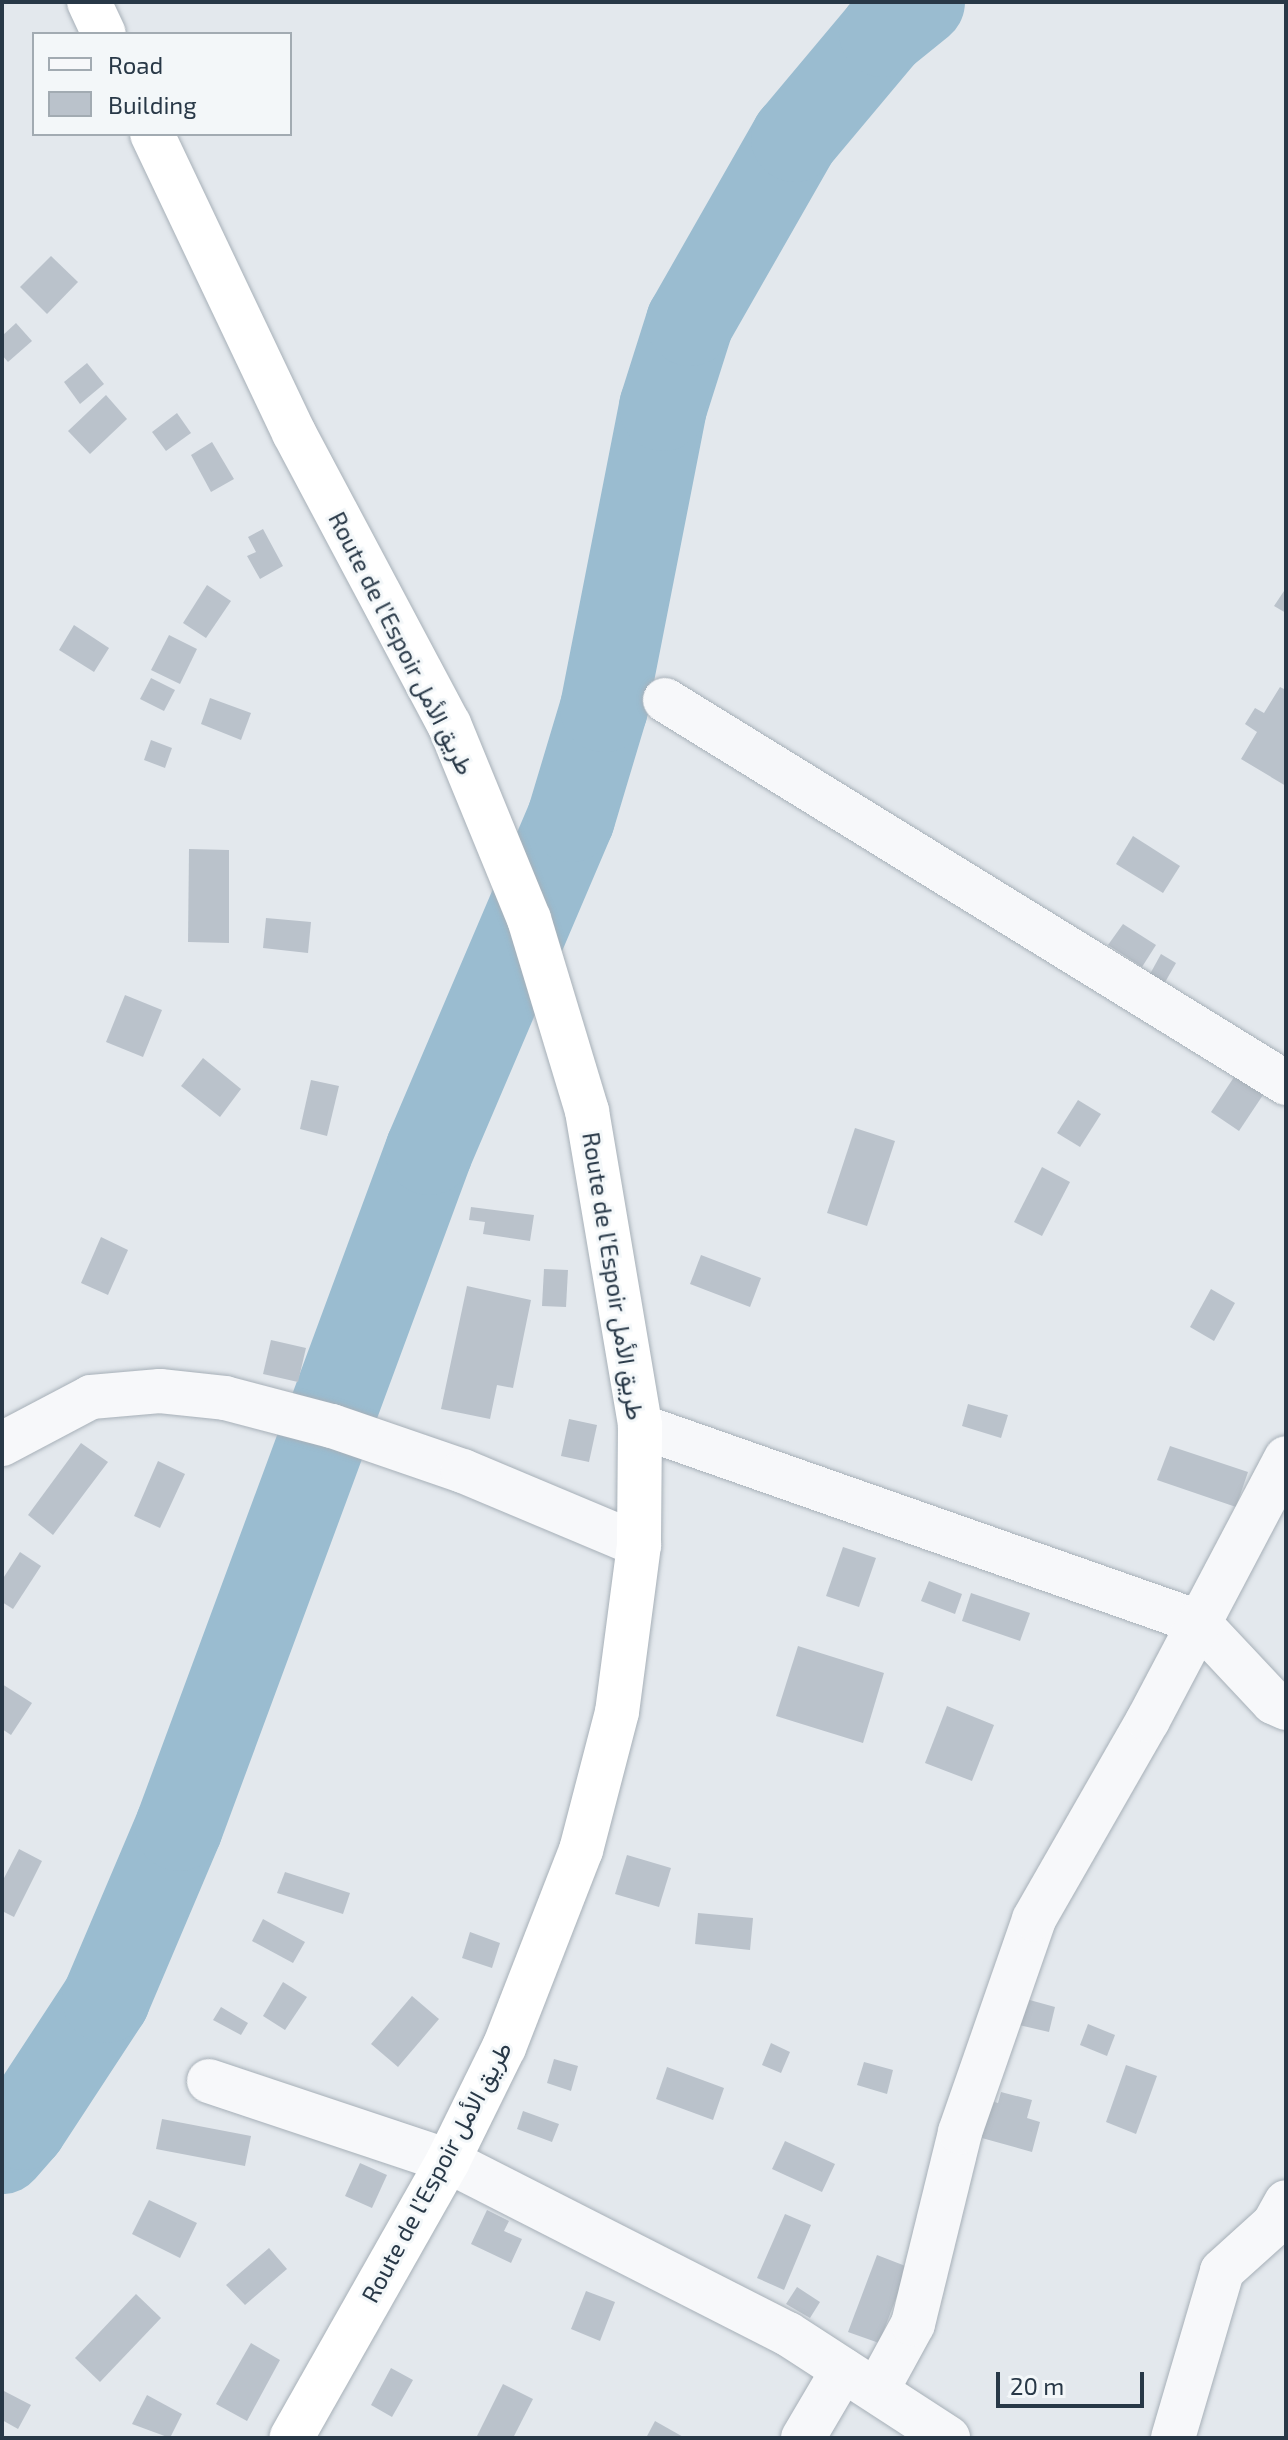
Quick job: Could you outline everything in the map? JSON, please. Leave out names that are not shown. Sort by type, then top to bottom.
[{"type":"highway","points":[[89,2],[103,32]]},
{"type":"highway","name":"Route de l’Espoir طريق الأمل","points":[[153,136],[294,433],[449,724],[529,919],[587,1111],[640,1426],[639,1545],[617,1712],[581,1850],[504,2047],[448,2161],[291,2438]]},
{"type":"street","points":[[665,700],[1286,1083]]},
{"type":"street","points":[[2,1444],[91,1397],[160,1391],[225,1398],[332,1426],[463,1471],[639,1545]]},
{"type":"street","points":[[640,1426],[1198,1622],[1273,1702],[1286,1708]]},
{"type":"street","points":[[803,2438],[913,2324],[960,2132],[1034,1919],[1286,1458]]},
{"type":"street","points":[[209,2081],[448,2161],[788,2334],[948,2438]]},
{"type":"street","points":[[1173,2438],[1222,2271],[1274,2224],[1286,2202]]},
{"type":"building","points":[[51,256],[78,282],[47,314],[20,287]]},
{"type":"building","points":[[16,323],[32,341],[8,362],[2,355],[2,336]]},
{"type":"building","points":[[87,363],[104,384],[80,404],[64,382]]},
{"type":"building","points":[[106,395],[127,419],[90,454],[68,431]]},
{"type":"building","points":[[177,413],[191,433],[166,451],[152,432]]},
{"type":"building","points":[[212,442],[234,479],[211,492],[191,455]]},
{"type":"building","points":[[263,529],[283,566],[260,579],[247,556],[256,552],[248,537]]},
{"type":"building","points":[[207,585],[231,601],[206,638],[183,623]]},
{"type":"building","points":[[1286,588],[1286,613],[1274,606]]},
{"type":"building","points":[[74,625],[109,648],[94,672],[59,650]]},
{"type":"building","points":[[169,635],[197,649],[180,684],[151,670]]},
{"type":"building","points":[[151,678],[175,690],[164,711],[140,699]]},
{"type":"building","points":[[1280,687],[1286,690],[1286,786],[1241,759],[1257,732],[1245,724],[1255,708],[1264,713]]},
{"type":"building","points":[[210,698],[251,713],[241,740],[201,724]]},
{"type":"building","points":[[151,740],[172,748],[165,768],[144,760]]},
{"type":"building","points":[[1133,836],[1180,866],[1163,893],[1116,864]]},
{"type":"building","points":[[189,849],[229,850],[229,943],[188,942]]},
{"type":"building","points":[[266,918],[311,922],[308,953],[263,948]]},
{"type":"building","points":[[1123,924],[1156,945],[1142,967],[1108,945]]},
{"type":"building","points":[[1161,954],[1176,963],[1164,984],[1150,974]]},
{"type":"building","points":[[125,995],[162,1010],[143,1057],[106,1042]]},
{"type":"building","points":[[203,1058],[241,1089],[220,1117],[181,1086]]},
{"type":"building","points":[[1238,1071],[1267,1089],[1239,1131],[1211,1112]]},
{"type":"building","points":[[311,1080],[339,1086],[327,1136],[300,1129]]},
{"type":"building","points":[[1078,1100],[1101,1114],[1080,1147],[1057,1133]]},
{"type":"building","points":[[855,1128],[895,1141],[867,1226],[827,1213]]},
{"type":"building","points":[[1042,1167],[1070,1182],[1042,1236],[1014,1222]]},
{"type":"building","points":[[471,1207],[534,1215],[530,1241],[483,1234],[485,1222],[469,1220]]},
{"type":"building","points":[[101,1237],[128,1250],[108,1295],[81,1283]]},
{"type":"building","points":[[701,1255],[761,1278],[750,1307],[690,1284]]},
{"type":"building","points":[[544,1269],[568,1270],[566,1307],[542,1306]]},
{"type":"building","points":[[467,1286],[531,1300],[513,1388],[497,1385],[490,1419],[441,1409]]},
{"type":"building","points":[[1211,1289],[1235,1303],[1214,1341],[1190,1327]]},
{"type":"building","points":[[271,1340],[306,1348],[298,1382],[263,1374]]},
{"type":"building","points":[[968,1404],[1008,1415],[1001,1438],[962,1426]]},
{"type":"building","points":[[569,1419],[597,1425],[589,1462],[561,1456]]},
{"type":"building","points":[[81,1443],[108,1462],[53,1535],[28,1515]]},
{"type":"building","points":[[1170,1446],[1248,1472],[1236,1507],[1157,1480]]},
{"type":"building","points":[[158,1461],[185,1474],[160,1528],[134,1516]]},
{"type":"building","points":[[843,1547],[876,1558],[859,1607],[826,1596]]},
{"type":"building","points":[[20,1552],[41,1566],[13,1609],[2,1602],[2,1580]]},
{"type":"building","points":[[929,1581],[962,1594],[955,1614],[921,1601]]},
{"type":"building","points":[[971,1593],[1030,1613],[1020,1641],[962,1621]]},
{"type":"building","points":[[798,1646],[884,1673],[863,1743],[776,1716]]},
{"type":"building","points":[[2,1684],[32,1703],[11,1735],[2,1729]]},
{"type":"building","points":[[947,1706],[994,1725],[972,1781],[925,1763]]},
{"type":"building","points":[[19,1849],[42,1861],[14,1917],[2,1911],[2,1882]]},
{"type":"building","points":[[627,1855],[671,1868],[659,1907],[615,1894]]},
{"type":"building","points":[[285,1872],[350,1893],[343,1914],[277,1893]]},
{"type":"building","points":[[698,1913],[753,1918],[750,1950],[695,1944]]},
{"type":"building","points":[[263,1919],[305,1942],[293,1963],[252,1941]]},
{"type":"building","points":[[470,1932],[500,1943],[492,1968],[462,1958]]},
{"type":"building","points":[[283,1982],[307,1997],[285,2030],[263,2016]]},
{"type":"building","points":[[412,1996],[439,2019],[398,2067],[371,2044]]},
{"type":"building","points":[[1026,1999],[1055,2007],[1049,2032],[1019,2025]]},
{"type":"building","points":[[221,2007],[248,2023],[241,2035],[213,2020]]},
{"type":"building","points":[[1088,2024],[1115,2035],[1107,2056],[1080,2045]]},
{"type":"building","points":[[771,2043],[790,2052],[781,2073],[762,2065]]},
{"type":"building","points":[[554,2059],[578,2066],[571,2091],[547,2083]]},
{"type":"building","points":[[864,2062],[893,2070],[887,2094],[857,2085]]},
{"type":"building","points":[[1126,2065],[1157,2076],[1136,2134],[1106,2122]]},
{"type":"building","points":[[667,2067],[724,2088],[713,2120],[656,2099]]},
{"type":"building","points":[[1001,2092],[1032,2100],[1027,2118],[1040,2122],[1032,2152],[971,2135],[981,2098],[998,2103]]},
{"type":"building","points":[[523,2111],[559,2124],[552,2142],[517,2129]]},
{"type":"building","points":[[162,2119],[251,2136],[245,2166],[156,2149]]},
{"type":"building","points":[[785,2141],[835,2164],[822,2192],[772,2169]]},
{"type":"building","points":[[360,2163],[387,2175],[372,2208],[345,2196]]},
{"type":"building","points":[[149,2200],[197,2223],[180,2258],[132,2234]]},
{"type":"building","points":[[487,2210],[509,2221],[504,2231],[522,2239],[511,2263],[471,2244]]},
{"type":"building","points":[[785,2214],[811,2225],[784,2290],[757,2278]]},
{"type":"building","points":[[269,2248],[287,2269],[245,2305],[226,2285]]},
{"type":"building","points":[[877,2255],[908,2267],[879,2343],[848,2332]]},
{"type":"building","points":[[797,2287],[820,2302],[810,2318],[786,2304]]},
{"type":"building","points":[[586,2291],[615,2302],[600,2341],[571,2329]]},
{"type":"building","points":[[136,2294],[161,2318],[100,2382],[75,2358]]},
{"type":"building","points":[[251,2343],[280,2360],[247,2421],[216,2404]]},
{"type":"building","points":[[391,2368],[413,2380],[392,2417],[371,2405]]},
{"type":"building","points":[[503,2384],[533,2399],[513,2438],[476,2438]]},
{"type":"building","points":[[2,2390],[31,2405],[18,2429],[2,2420]]},
{"type":"building","points":[[147,2395],[182,2414],[170,2438],[132,2424]]},
{"type":"building","points":[[655,2421],[685,2438],[646,2438]]},
{"type":"waterway","points":[[2,2150],[23,2126],[106,1999],[179,1827],[429,1151],[571,818],[604,708],[663,407],[690,322],[795,138],[883,33],[921,2]]}]
